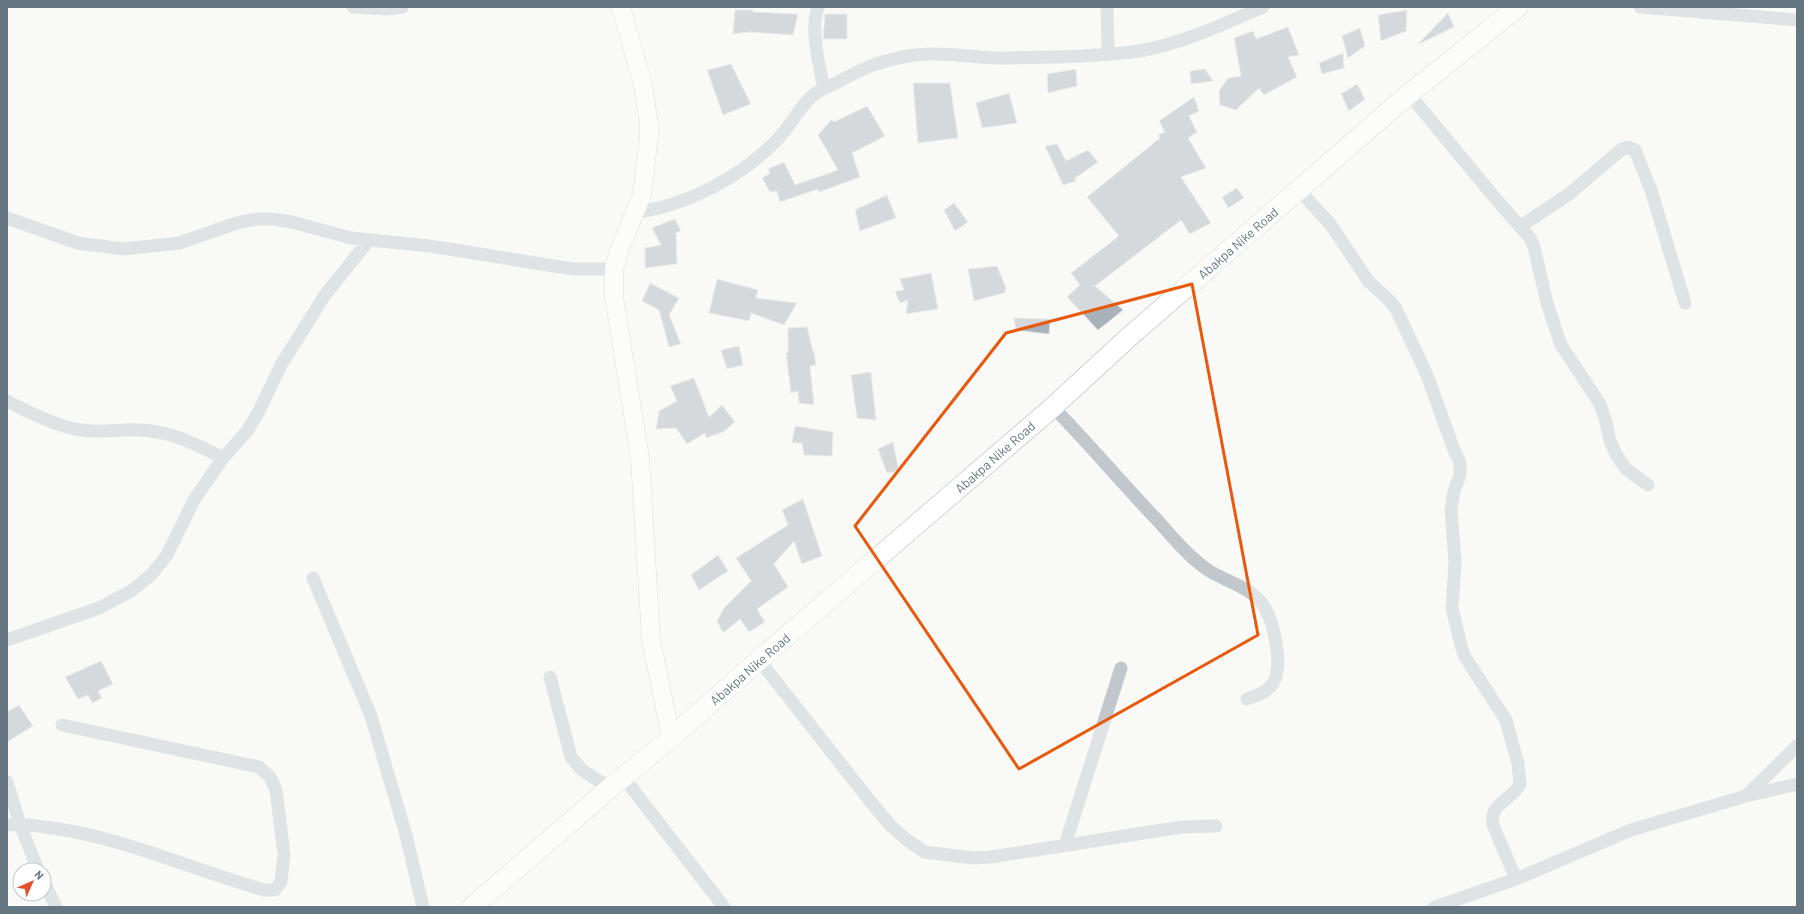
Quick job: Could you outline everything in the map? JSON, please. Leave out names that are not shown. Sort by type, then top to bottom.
[{"type":"main road","name":"Abakpa Nike Road","points":[[472,907],[671,738],[759,660],[1053,407],[1129,337],[1409,94],[1518,7]]},
{"type":"street","points":[[353,7],[387,9],[402,7]]},
{"type":"street","points":[[621,7],[643,85],[649,124],[648,150],[642,195],[620,248],[614,269],[615,312],[640,458],[651,639],[671,738]]},
{"type":"street","points":[[818,7],[816,12],[817,58],[824,88]]},
{"type":"street","points":[[1107,7],[1108,54]]},
{"type":"street","points":[[635,214],[665,207],[694,196],[720,183],[767,148],[781,135],[808,100],[824,88],[878,64],[920,54],[992,58],[1108,54],[1158,47],[1225,24],[1262,7]]},
{"type":"street","points":[[1640,7],[1797,20]]},
{"type":"street","points":[[1409,94],[1530,238],[1534,247],[1546,303],[1561,345],[1600,404],[1610,441],[1616,454],[1626,468],[1648,485]]},
{"type":"street","points":[[1521,226],[1569,194],[1622,149],[1628,147],[1635,150],[1651,190],[1685,303]]},
{"type":"street","points":[[1299,190],[1332,225],[1369,282],[1390,301],[1396,309],[1427,375],[1454,450],[1460,462],[1460,475],[1454,491],[1451,510],[1455,562],[1452,608],[1465,658],[1506,720],[1510,731],[1520,784],[1518,790],[1496,808],[1492,817],[1493,825],[1516,879]]},
{"type":"street","points":[[7,218],[78,243],[123,249],[179,243],[237,223],[255,219],[272,219],[292,222],[351,238],[429,246],[573,269],[614,269]]},
{"type":"street","points":[[7,640],[99,608],[131,591],[151,575],[167,555],[194,500],[223,458],[247,431],[258,413],[281,365],[325,295],[368,240]]},
{"type":"street","points":[[7,401],[44,418],[82,430],[138,430],[164,432],[198,445],[223,458]]},
{"type":"street","points":[[1053,407],[1090,444],[1147,510],[1193,558],[1207,569],[1256,596],[1264,606],[1271,620],[1278,655],[1276,677],[1271,686],[1262,693],[1247,699]]},
{"type":"street","points":[[313,578],[371,716],[406,835],[423,907]]},
{"type":"street","points":[[759,660],[890,825],[925,852],[972,858],[991,857],[1182,827],[1216,826]]},
{"type":"street","points":[[1065,845],[1121,668]]},
{"type":"street","points":[[550,677],[571,757],[582,770],[617,783],[724,907]]},
{"type":"street","points":[[13,824],[81,832],[146,851],[264,890],[275,890],[282,882],[284,854],[276,790],[270,777],[259,767],[62,725]]},
{"type":"street","points":[[1746,796],[1797,746]]},
{"type":"street","points":[[7,782],[13,824],[34,862]]},
{"type":"street","points":[[1435,907],[1516,879],[1631,830],[1746,796],[1797,784]]},
{"type":"highlighted area","points":[[1192,284],[1258,635],[1019,769],[855,526],[1006,333]]},
{"type":"building","points":[[735,10],[798,14],[793,35],[749,32],[733,34]]},
{"type":"building","points":[[1407,10],[1406,31],[1381,41],[1378,15]]},
{"type":"building","points":[[1448,13],[1454,27],[1419,44],[1419,43]]},
{"type":"building","points":[[825,14],[847,14],[847,39],[823,39]]},
{"type":"building","points":[[1288,27],[1299,55],[1288,57],[1297,77],[1264,95],[1259,88],[1236,110],[1220,105],[1219,91],[1228,78],[1241,76],[1234,38],[1253,31],[1256,39]]},
{"type":"building","points":[[1360,28],[1365,46],[1348,58],[1342,36]]},
{"type":"building","points":[[1343,53],[1344,68],[1322,74],[1319,63]]},
{"type":"building","points":[[731,64],[751,104],[723,115],[707,70]]},
{"type":"building","points":[[1076,69],[1077,86],[1048,93],[1047,74]]},
{"type":"building","points":[[1205,69],[1213,81],[1191,84],[1190,71]]},
{"type":"building","points":[[913,83],[950,83],[958,138],[918,143]]},
{"type":"building","points":[[1357,84],[1365,99],[1349,111],[1341,94]]},
{"type":"building","points":[[1009,93],[1017,123],[982,128],[976,103]]},
{"type":"building","points":[[1194,97],[1199,111],[1189,116],[1197,132],[1188,138],[1206,168],[1181,177],[1211,223],[1190,234],[1181,220],[1095,286],[1123,310],[1098,330],[1067,297],[1080,285],[1071,273],[1119,236],[1087,197],[1160,138],[1158,135],[1165,132],[1159,121]]},
{"type":"building","points":[[867,106],[885,136],[852,153],[860,177],[819,192],[818,189],[780,202],[777,191],[770,192],[762,178],[770,173],[768,169],[784,162],[795,185],[838,170],[818,135],[832,119],[834,122]]},
{"type":"building","points":[[1057,144],[1066,161],[1088,150],[1098,162],[1075,178],[1076,181],[1063,185],[1045,146]]},
{"type":"building","points":[[1237,188],[1244,198],[1228,208],[1222,197]]},
{"type":"building","points":[[887,195],[896,218],[860,231],[855,210]]},
{"type":"building","points":[[954,203],[968,222],[955,231],[944,210]]},
{"type":"building","points":[[675,219],[681,231],[676,233],[677,264],[645,268],[645,248],[661,245],[652,228]]},
{"type":"building","points":[[997,266],[1006,288],[1004,293],[974,301],[968,269]]},
{"type":"building","points":[[931,273],[938,309],[906,314],[908,300],[900,303],[895,291],[904,290],[900,279]]},
{"type":"building","points":[[717,279],[758,290],[756,298],[797,303],[784,325],[751,313],[749,321],[709,313]]},
{"type":"building","points":[[650,283],[679,298],[669,315],[681,344],[669,347],[659,310],[642,301]]},
{"type":"building","points":[[1014,318],[1050,319],[1049,334],[1016,330]]},
{"type":"building","points":[[807,327],[814,351],[816,365],[810,366],[814,405],[799,403],[798,391],[791,393],[786,353],[788,353],[788,328]]},
{"type":"building","points":[[739,346],[743,365],[727,369],[721,350]]},
{"type":"building","points":[[871,372],[876,420],[857,418],[851,375]]},
{"type":"building","points":[[694,378],[709,417],[722,405],[735,422],[723,432],[706,438],[705,433],[687,444],[676,428],[656,429],[659,411],[677,401],[670,386]]},
{"type":"building","points":[[795,426],[833,432],[832,456],[804,455],[802,443],[792,443]]},
{"type":"building","points":[[893,442],[899,471],[887,473],[878,449]]},
{"type":"building","points":[[803,499],[822,556],[802,564],[794,541],[774,564],[788,587],[757,609],[765,622],[749,632],[740,619],[723,633],[717,621],[724,608],[751,581],[736,558],[788,525],[782,510]]},
{"type":"building","points":[[718,555],[728,571],[699,590],[691,575]]},
{"type":"building","points":[[101,661],[113,684],[98,691],[102,698],[92,703],[88,695],[78,699],[65,677]]},
{"type":"building","points":[[19,705],[33,726],[7,742],[7,712]]}]
